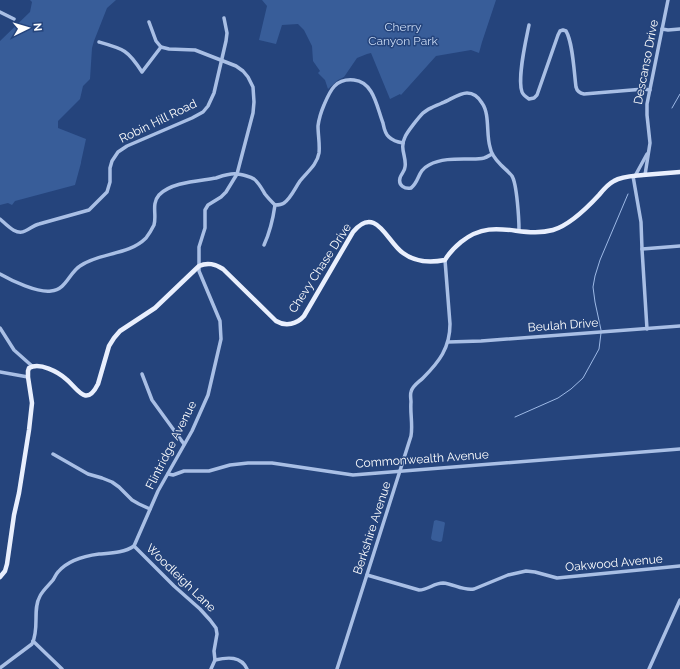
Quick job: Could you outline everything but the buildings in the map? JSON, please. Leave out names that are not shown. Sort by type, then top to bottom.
[{"type":"main road","points":[[445,260],[446,256],[463,240],[478,232],[496,229],[536,232],[558,228],[575,218],[597,198],[609,183],[618,179],[680,172]]},
{"type":"main road","name":"Chevy Chase Drive","points":[[199,266],[209,263],[223,269],[276,322],[288,325],[302,319],[353,232],[363,223],[370,222],[380,227],[389,236],[399,250],[413,258],[426,262],[445,260]]},
{"type":"main road","points":[[0,576],[5,571],[7,564],[29,430],[32,403],[28,376],[29,368],[32,366],[41,366],[51,370],[67,379],[80,394],[92,394],[98,384],[109,346],[114,338],[120,331],[155,308],[199,266]]},
{"type":"street","name":"Descanso Drive","points":[[645,175],[650,143],[647,109],[668,0]]},
{"type":"street","points":[[0,12],[14,19]]},
{"type":"street","name":"Robin Hill Road","points":[[0,219],[15,231],[25,232],[34,225],[89,210],[107,192],[110,182],[110,168],[112,161],[118,152],[127,146],[203,112],[208,106],[214,93],[222,60],[227,33],[224,18]]},
{"type":"street","points":[[99,42],[115,47],[129,54],[142,72],[161,48],[156,41],[149,22]]},
{"type":"street","points":[[528,25],[521,81],[522,92],[529,99],[534,98],[537,95],[558,35],[560,31],[563,30],[566,31],[568,35],[571,48],[577,91],[584,94],[644,89],[650,90]]},
{"type":"street","points":[[662,29],[680,29]]},
{"type":"street","name":"Flintridge Avenue","points":[[134,546],[150,509],[192,431],[208,395],[221,339],[220,321],[199,271],[199,248],[205,228],[205,210],[208,205],[226,192],[237,174],[253,113],[254,102],[253,87],[248,77],[236,66],[195,50],[161,48]]},
{"type":"street","points":[[0,274],[38,290],[47,292],[58,290],[62,287],[74,270],[80,265],[96,258],[131,248],[139,244],[147,237],[154,225],[154,205],[159,195],[169,188],[193,181],[237,174],[250,177],[259,184],[275,205],[285,203],[317,160],[319,153],[318,126],[320,117],[330,92],[340,82],[352,80],[358,81],[367,86],[373,96],[387,135],[394,141],[403,143]]},
{"type":"street","points":[[492,154],[484,158],[440,160],[423,169],[419,174],[417,182],[411,188],[403,188],[401,185],[400,180],[406,166],[403,153],[403,143],[407,134],[423,114],[432,107],[462,94],[472,94],[480,100],[485,109],[488,143],[492,154],[512,176],[515,184],[519,230]]},
{"type":"street","points":[[647,329],[641,222],[634,176],[648,153]]},
{"type":"street","points":[[264,245],[269,236],[275,205]]},
{"type":"street","points":[[642,249],[680,246]]},
{"type":"street","name":"Berkshire Avenue","points":[[337,669],[412,432],[410,393],[417,383],[437,362],[448,342],[450,324],[445,260]]},
{"type":"street","name":"Beulah Drive","points":[[448,342],[481,341],[680,326]]},
{"type":"street","points":[[0,328],[14,350],[32,366]]},
{"type":"street","points":[[0,372],[28,376]]},
{"type":"street","points":[[142,374],[152,400],[184,444]]},
{"type":"street","name":"Commonwealth Avenue","points":[[168,474],[173,475],[184,471],[209,471],[230,465],[248,463],[272,463],[353,475],[680,449]]},
{"type":"street","points":[[53,454],[88,474],[112,482],[132,500],[150,509]]},
{"type":"street","points":[[0,668],[32,644],[35,632],[38,598],[64,566],[83,557],[122,552],[129,550],[134,546]]},
{"type":"street","name":"Woodleigh Lane","points":[[134,546],[174,586],[200,609],[216,628],[217,634],[214,651],[216,660]]},
{"type":"street","name":"Oakwood Avenue","points":[[367,575],[419,590],[424,590],[433,585],[444,583],[474,589],[508,575],[526,571],[557,578],[680,566]]},
{"type":"street","points":[[649,669],[680,600]]},
{"type":"street","points":[[33,640],[62,669]]},
{"type":"street","points":[[211,669],[216,660],[230,658],[244,663],[247,669]]},
{"type":"green space","points":[[30,0],[116,0],[107,8],[94,41],[92,48],[90,79],[83,86],[80,99],[58,121],[58,128],[86,139],[75,185],[15,201],[12,205],[8,203],[0,205],[0,41],[30,12],[32,2]]},
{"type":"green space","name":"Cherry Canyon Park","points":[[262,0],[496,0],[479,53],[471,50],[436,56],[401,95],[400,94],[390,99],[371,53],[357,58],[344,77],[328,89],[325,80],[318,73],[320,71],[313,61],[312,46],[304,30],[298,24],[282,25],[276,44],[259,40],[267,6]]},
{"type":"green space","points":[[436,520],[445,523],[442,541],[440,542],[432,540],[431,538],[434,521]]},
{"type":"waterway","points":[[672,108],[680,94]]},
{"type":"waterway","points":[[601,330],[593,287],[595,276],[600,260],[628,194]]},
{"type":"waterway","points":[[515,417],[558,398],[583,378],[599,349],[601,333]]}]
